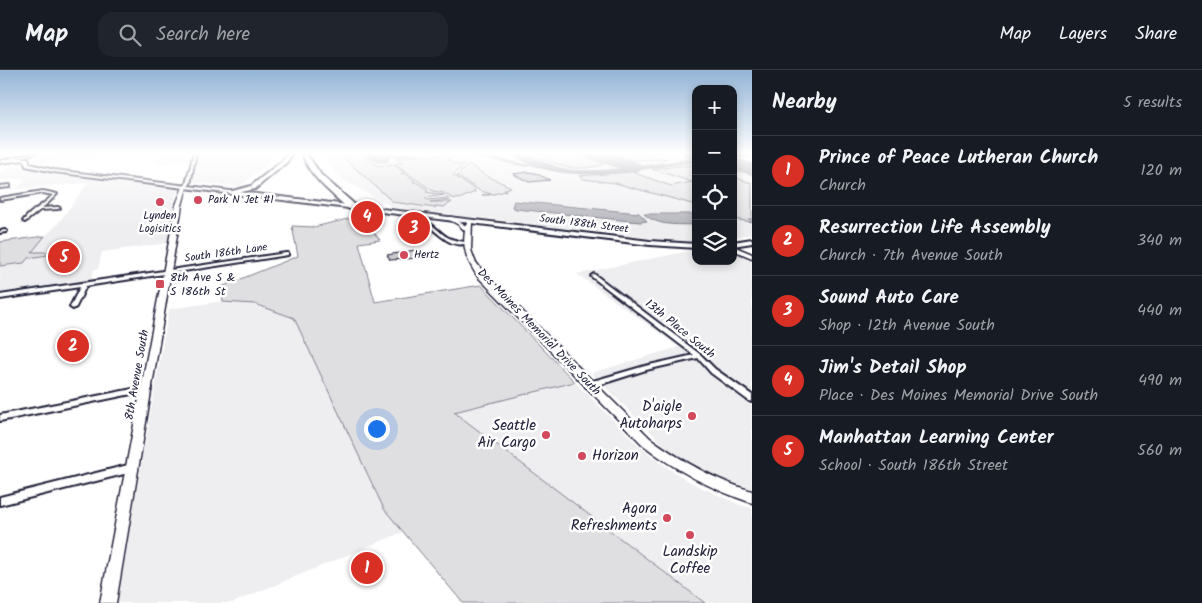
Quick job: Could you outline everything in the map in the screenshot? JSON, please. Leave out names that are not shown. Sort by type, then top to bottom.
[{"type":"highway","points":[[232,192],[251,189],[265,178]]},
{"type":"highway","points":[[316,178],[337,199],[349,204]]},
{"type":"main road","points":[[113,178],[164,184],[181,184],[189,181]]},
{"type":"main road","points":[[164,184],[184,190],[208,189],[349,204],[470,221],[466,243]]},
{"type":"main road","points":[[450,218],[461,224],[468,231]]},
{"type":"main road","name":"South 188th Street","points":[[470,221],[650,243],[692,246]]},
{"type":"main road","points":[[737,245],[752,241]]},
{"type":"main road","name":"Des Moines Memorial Drive South","points":[[466,243],[474,265],[481,275],[646,441],[668,458],[713,484],[752,497]]},
{"type":"main road","points":[[737,248],[752,256]]},
{"type":"street","name":"8th Avenue South","points":[[108,603],[184,190],[190,178]]},
{"type":"street","points":[[0,187],[9,186]]},
{"type":"street","points":[[0,199],[51,192],[55,195],[25,220]]},
{"type":"street","points":[[39,209],[58,208]]},
{"type":"street","points":[[423,222],[431,225],[447,241],[466,243]]},
{"type":"street","name":"South 186th Lane","points":[[0,297],[286,254]]},
{"type":"street","name":"13th Place South","points":[[594,276],[699,356],[713,371],[752,398]]},
{"type":"street","points":[[73,307],[84,284]]},
{"type":"street","points":[[589,384],[645,368],[699,356]]},
{"type":"street","points":[[0,418],[148,388]]},
{"type":"street","points":[[0,501],[133,468]]},
{"type":"shaded area","points":[[0,178],[102,178],[178,189],[168,243],[102,252],[98,269],[94,269],[91,280],[0,294],[0,266],[24,263],[45,236],[57,225],[88,183],[17,189],[25,181],[22,181],[25,178],[0,180]]},
{"type":"shaded area","points":[[193,178],[250,178],[241,186],[195,183]]},
{"type":"shaded area","points":[[340,178],[692,178],[692,242],[654,239],[389,207],[389,205]]},
{"type":"shaded area","points":[[366,178],[411,178],[415,181],[413,182],[428,190],[426,192],[444,195],[425,198],[428,200],[448,198],[450,200],[430,202],[452,202],[444,207],[436,206],[435,208],[393,202]]},
{"type":"shaded area","points":[[414,178],[457,178],[474,189],[475,192],[459,199],[433,191]]},
{"type":"shaded area","points":[[460,178],[491,178],[511,187],[504,190],[506,191],[489,195],[482,195],[492,194],[480,191]]},
{"type":"shaded area","points":[[581,178],[648,178],[671,186],[692,182],[692,204],[615,183]]},
{"type":"shaded area","points":[[679,178],[692,178],[692,182]]},
{"type":"shaded area","points":[[737,178],[752,178],[752,234],[737,236]]},
{"type":"shaded area","points":[[737,178],[752,183],[752,219],[748,219],[752,220],[752,222],[737,220]]},
{"type":"shaded area","points":[[514,201],[639,213],[647,221],[640,222],[516,209],[512,207]]},
{"type":"shaded area","points":[[644,214],[692,214],[692,225],[662,223]]},
{"type":"shaded area","points":[[360,216],[380,240],[359,243],[375,302],[481,285],[575,382],[454,412],[705,603],[463,603],[384,509],[294,318],[255,304],[223,302],[221,287],[298,256],[292,226],[314,227]]},
{"type":"shaded area","points":[[45,236],[32,252],[50,252],[48,255],[28,258],[24,263],[0,266],[0,242]]},
{"type":"shaded area","points":[[692,250],[692,265],[737,265],[737,253],[752,259],[752,489],[707,473],[672,453],[591,373],[679,347],[577,274]]},
{"type":"shaded area","points":[[237,299],[297,313],[313,335],[403,532],[232,603],[117,603],[169,309]]},
{"type":"shaded area","points":[[575,382],[639,446],[662,464],[690,482],[740,505],[752,508],[752,603],[705,603],[453,411]]},
{"type":"building","points":[[521,178],[545,178],[550,180],[529,182]]},
{"type":"building","name":"Hertz","points":[[415,250],[421,258],[390,260],[387,255]]},
{"type":"place","name":"Park N Jet #1","points":[[198,200]]},
{"type":"place","name":"Lynden Logisitics","points":[[160,202]]},
{"type":"place","name":"Jim's Detail Shop","points":[[367,217]]},
{"type":"place","name":"Sound Auto Care","points":[[414,228]]},
{"type":"place","name":"Hertz","points":[[404,255]]},
{"type":"place","name":"Manhattan Learning Center","points":[[64,257]]},
{"type":"place","name":"8th Ave S & S 186th St","points":[[160,284]]},
{"type":"place","name":"Resurrection Life Assembly","points":[[73,346]]},
{"type":"place","name":"D'aigle Autoharps","points":[[692,416]]},
{"type":"place","name":"Seattle Air Cargo","points":[[546,435]]},
{"type":"place","name":"Horizon","points":[[582,456]]},
{"type":"place","name":"Agora Refreshments","points":[[667,518]]},
{"type":"place","name":"Landskip Coffee","points":[[690,535]]},
{"type":"place","name":"Prince of Peace Lutheran Church","points":[[367,568]]}]
